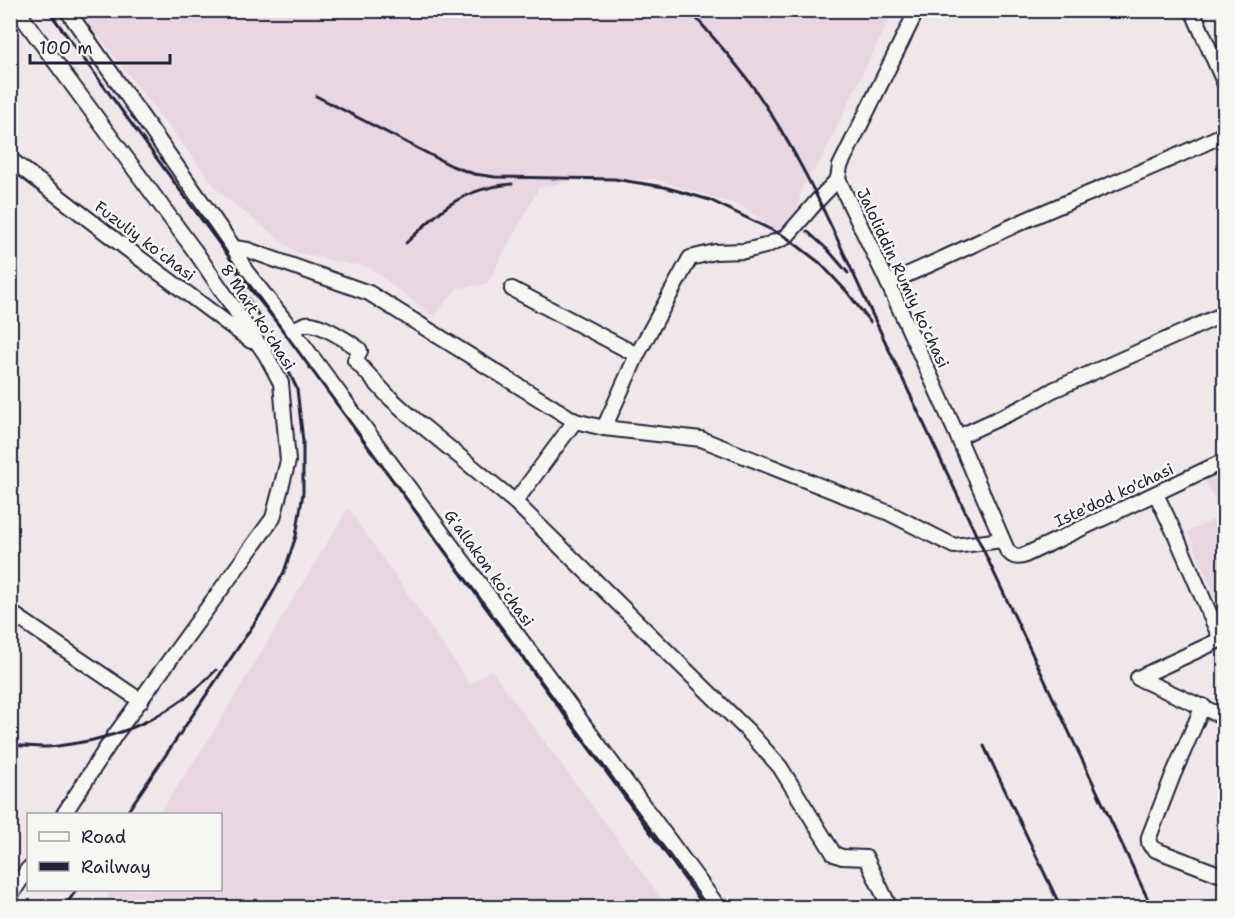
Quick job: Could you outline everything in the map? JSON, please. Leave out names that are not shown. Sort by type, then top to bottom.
[{"type":"street","name":"8 Mart koʻchasi","points":[[17,10],[197,254],[266,355],[281,383],[288,461],[273,518],[115,735],[65,813]]},
{"type":"street","name":"Gʻallakon koʻchasi","points":[[67,10],[234,248],[245,270],[293,331],[719,908]]},
{"type":"street","name":"Jaloliddin Rumiy koʻchasi","points":[[917,10],[840,166],[838,179],[958,437],[1002,540],[1007,550],[1017,558]]},
{"type":"street","points":[[1192,10],[1224,82]]},
{"type":"street","points":[[888,283],[1224,134]]},
{"type":"street","name":"Fuzuliy koʻchasi","points":[[10,159],[260,348]]},
{"type":"street","points":[[604,428],[638,355],[690,258],[714,252],[745,251],[786,237],[838,179]]},
{"type":"street","points":[[234,248],[248,250],[369,293],[575,421],[604,428],[701,439],[889,513],[954,546],[1002,540]]},
{"type":"street","points":[[512,289],[638,355]]},
{"type":"street","points":[[958,437],[1019,410],[1053,390],[1224,314]]},
{"type":"street","points":[[293,331],[303,325],[314,324],[356,347],[360,351],[355,360],[388,396],[515,502],[748,731],[780,767],[834,854],[842,857],[866,858],[890,908]]},
{"type":"street","points":[[515,502],[575,421]]},
{"type":"street","name":"Iste'dod ko'chasi","points":[[1017,558],[1224,461]]},
{"type":"street","points":[[1156,494],[1223,639],[1138,678],[1224,717]]},
{"type":"street","points":[[10,612],[141,701]]},
{"type":"street","points":[[1203,706],[1173,775],[1149,841],[1150,846],[1156,850],[1224,876]]},
{"type":"street","points":[[10,896],[27,870]]},
{"type":"shaded area","points":[[79,11],[893,11],[820,162],[802,187],[797,210],[778,233],[742,206],[654,179],[571,181],[539,188],[487,284],[457,288],[434,317],[370,268],[297,253],[222,195]]},
{"type":"shaded area","points":[[1224,468],[1224,619],[1188,532],[1223,515],[1203,478]]},
{"type":"shaded area","points":[[348,508],[470,684],[491,670],[668,907],[100,907],[110,891],[222,891],[222,813],[160,813],[212,734]]},
{"type":"railway","points":[[48,10],[706,908]]},
{"type":"railway","points":[[689,10],[753,87],[786,138],[814,191],[1152,908]]},
{"type":"railway","points":[[316,96],[452,166],[474,174],[495,177],[614,179],[664,187],[710,200],[786,237],[820,263],[848,293],[870,322]]},
{"type":"railway","points":[[406,243],[441,211],[457,200],[484,189],[512,184]]},
{"type":"railway","points":[[807,231],[848,273]]},
{"type":"railway","points":[[127,813],[264,609],[284,572],[296,536],[303,493],[303,441],[297,389],[275,342],[241,287]]},
{"type":"railway","points":[[10,745],[56,746],[112,735],[168,710],[201,685],[216,670]]},
{"type":"railway","points":[[984,746],[1061,908]]},
{"type":"railway","points":[[64,908],[75,891]]}]
